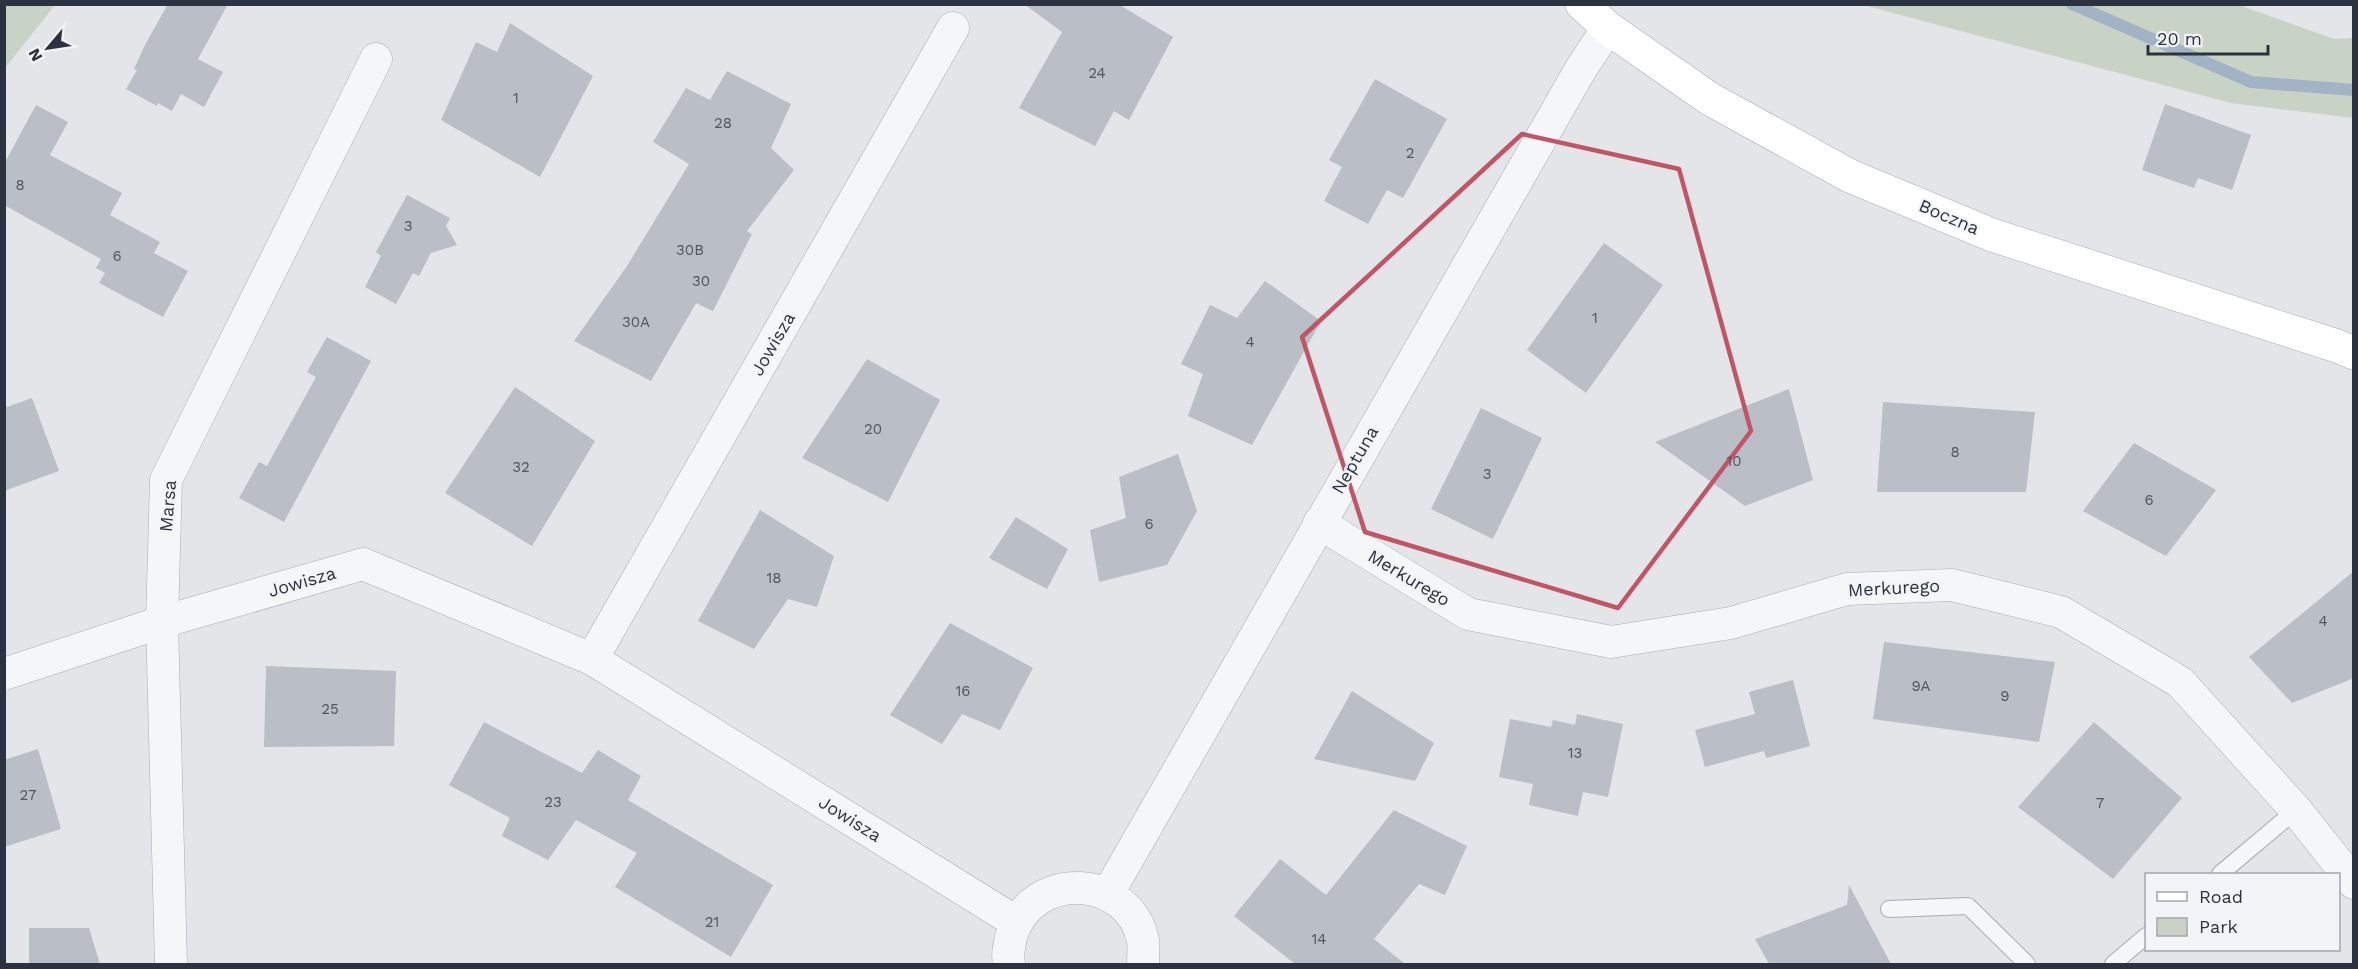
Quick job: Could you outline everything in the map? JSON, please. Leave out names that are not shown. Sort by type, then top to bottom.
[{"type":"street","name":"Boczna","points":[[1582,4],[1608,28],[1710,99],[1850,176],[1992,235],[2354,353]]},
{"type":"street","name":"Jowisza","points":[[592,659],[953,28]]},
{"type":"street","name":"Neptuna","points":[[1107,894],[1318,523],[1582,67],[1608,28]]},
{"type":"street","name":"Marsa","points":[[171,964],[162,622],[166,480],[376,59]]},
{"type":"street","name":"Merkurego","points":[[1318,523],[1468,614],[1611,642],[1731,623],[1846,589],[1952,585],[2061,612],[2180,682],[2296,810],[2354,883]]},
{"type":"street","name":"Jowisza","points":[[4,674],[162,622],[363,564],[592,659],[1016,922]]},
{"type":"street","points":[[1009,964],[1007,954],[1016,922],[1033,902],[1056,890],[1082,887],[1107,894],[1131,913],[1143,941],[1143,964]]},
{"type":"lane","points":[[2221,873],[2296,810]]},
{"type":"lane","points":[[1888,909],[1968,906],[2027,964]]},
{"type":"lane","points":[[2113,964],[2145,937]]},
{"type":"highlighted area","points":[[1522,134],[1679,169],[1751,431],[1618,608],[1365,532],[1302,337]]},
{"type":"green space","points":[[4,5],[55,5],[5,68]]},
{"type":"green space","points":[[1863,5],[2239,5],[2334,39],[2353,38],[2353,118],[2231,103]]},
{"type":"building","points":[[168,4],[228,4],[198,59],[223,72],[204,107],[181,94],[172,111],[158,103],[157,106],[126,89],[137,70],[134,69],[145,45]]},
{"type":"building","points":[[1024,4],[1118,4],[1173,37],[1129,120],[1114,111],[1095,146],[1019,108],[1062,32]]},
{"type":"building","points":[[510,23],[593,76],[540,177],[441,120],[476,42],[497,52]]},
{"type":"building","points":[[727,71],[791,104],[771,148],[794,170],[747,231],[752,234],[713,311],[696,303],[651,381],[574,341],[627,266],[689,164],[653,142],[686,88],[710,100]]},
{"type":"building","points":[[1375,79],[1447,119],[1403,198],[1387,190],[1368,224],[1324,201],[1342,167],[1329,160]]},
{"type":"building","points":[[2165,104],[2251,135],[2232,190],[2198,178],[2194,188],[2142,170]]},
{"type":"building","points":[[36,105],[68,122],[50,155],[122,193],[110,215],[160,242],[154,253],[188,271],[163,317],[99,283],[105,273],[96,268],[101,259],[4,205],[4,164]]},
{"type":"building","points":[[407,195],[450,218],[446,226],[457,245],[431,253],[419,276],[413,273],[396,304],[365,287],[381,256],[376,252]]},
{"type":"building","points":[[1604,243],[1663,285],[1586,393],[1527,350]]},
{"type":"building","points":[[1265,281],[1321,321],[1252,445],[1188,416],[1203,374],[1181,364],[1210,305],[1237,318]]},
{"type":"building","points":[[327,337],[371,361],[284,522],[239,498],[259,462],[267,466],[316,377],[307,372]]},
{"type":"building","points":[[867,359],[940,400],[888,502],[802,458]]},
{"type":"building","points":[[515,387],[595,441],[532,546],[445,493]]},
{"type":"building","points":[[1789,389],[1813,480],[1745,506],[1655,442]]},
{"type":"building","points":[[32,398],[59,471],[4,491],[4,408]]},
{"type":"building","points":[[1883,402],[2035,412],[2026,492],[1877,492]]},
{"type":"building","points":[[1481,408],[1542,438],[1493,539],[1431,509]]},
{"type":"building","points":[[2134,443],[2216,490],[2166,556],[2083,511]]},
{"type":"building","points":[[1178,454],[1197,511],[1167,565],[1099,582],[1090,530],[1126,518],[1119,477]]},
{"type":"building","points":[[760,510],[834,556],[817,607],[788,599],[754,649],[698,621]]},
{"type":"building","points":[[1016,517],[1068,549],[1047,589],[989,558]]},
{"type":"building","points":[[2354,571],[2354,678],[2292,703],[2249,657]]},
{"type":"building","points":[[950,623],[1033,668],[1000,730],[962,714],[942,744],[890,715]]},
{"type":"building","points":[[1884,642],[2055,662],[2039,742],[1873,719]]},
{"type":"building","points":[[266,666],[396,671],[394,746],[264,747]]},
{"type":"building","points":[[1793,680],[1810,746],[1766,758],[1764,751],[1705,767],[1695,730],[1755,714],[1749,692]]},
{"type":"building","points":[[1352,691],[1434,743],[1415,781],[1314,759]]},
{"type":"building","points":[[1577,714],[1623,724],[1608,797],[1583,792],[1578,816],[1529,805],[1533,784],[1499,777],[1510,719],[1551,727],[1553,720],[1575,725]]},
{"type":"building","points":[[484,722],[582,773],[598,750],[641,776],[628,800],[773,885],[731,957],[615,887],[637,853],[576,820],[548,860],[502,836],[510,818],[449,785]]},
{"type":"building","points":[[2094,722],[2182,798],[2113,879],[2018,807]]},
{"type":"building","points":[[38,749],[61,829],[4,847],[4,760]]},
{"type":"building","points":[[1394,810],[1467,846],[1445,895],[1419,884],[1374,939],[1405,964],[1295,964],[1234,916],[1280,859],[1326,895]]},
{"type":"building","points":[[1849,885],[1891,964],[1769,964],[1755,939],[1847,905]]},
{"type":"building","points":[[29,928],[89,928],[100,964],[29,964]]},
{"type":"waterway","points":[[2072,4],[2251,82],[2354,90]]}]
